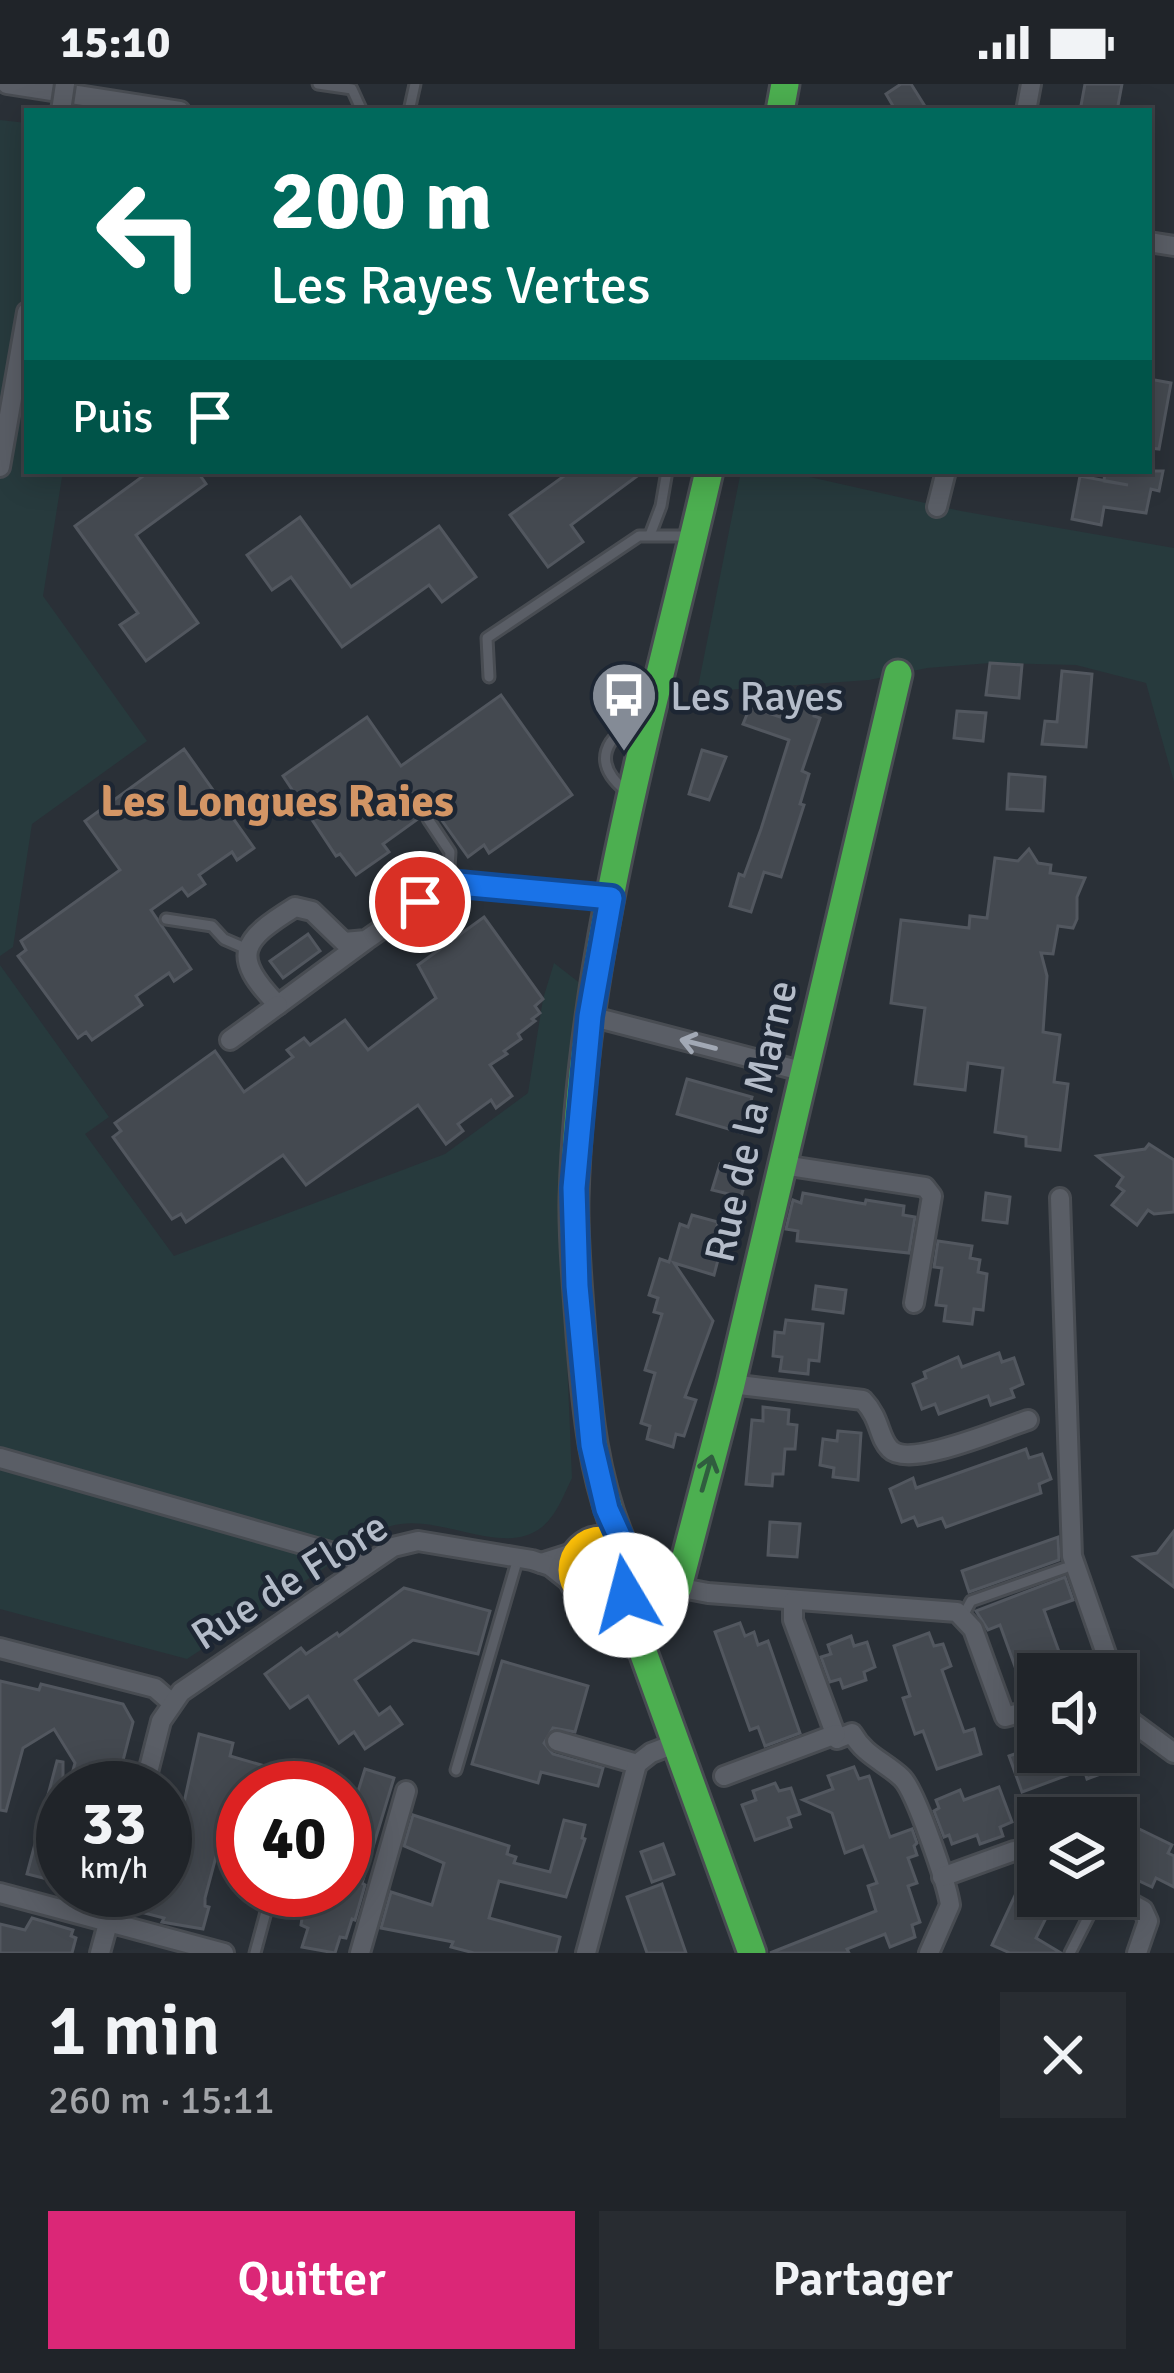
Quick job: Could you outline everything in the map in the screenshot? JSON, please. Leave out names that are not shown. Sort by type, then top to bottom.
[{"type":"street","points":[[8,84],[161,108]]},
{"type":"street","points":[[0,467],[24,329]]},
{"type":"street","points":[[708,474],[611,898],[590,1016],[574,1188],[585,1385],[602,1493],[640,1575],[634,1627],[752,1953]]},
{"type":"street","points":[[938,507],[945,474]]},
{"type":"street","name":"Rue de la Marne","points":[[640,1575],[731,1384],[898,674]]},
{"type":"street","points":[[230,1040],[448,883],[611,898]]},
{"type":"street","points":[[278,1005],[253,979],[247,949],[254,933],[295,907],[312,911],[344,942],[366,940]]},
{"type":"street","points":[[590,1016],[805,1072]]},
{"type":"street","points":[[783,1165],[925,1187],[932,1196],[914,1304]]},
{"type":"street","points":[[1060,1198],[1072,1556],[1106,1653]]},
{"type":"street","points":[[731,1384],[863,1400],[878,1415],[890,1449],[899,1455],[920,1456],[1028,1420]]},
{"type":"street","points":[[0,1457],[370,1563]]},
{"type":"street","points":[[602,1493],[597,1526],[572,1567],[589,1594],[634,1627]]},
{"type":"street","points":[[584,1547],[605,1540],[640,1575],[793,1601],[964,1616],[974,1629],[1002,1713],[1009,1718],[1017,1715]]},
{"type":"street","name":"Rue de Flore","points":[[151,1761],[171,1702],[209,1671],[393,1547],[418,1541],[542,1563],[589,1594]]},
{"type":"street","name":"Rue de Flore","points":[[542,1563],[584,1547]]},
{"type":"street","points":[[589,1594],[613,1598],[640,1575]]},
{"type":"street","points":[[793,1601],[793,1620],[837,1739],[853,1733],[862,1750],[905,1781],[950,1905],[929,1953]]},
{"type":"street","points":[[0,1648],[155,1688],[171,1702]]},
{"type":"street","points":[[1137,1726],[1174,1753]]},
{"type":"street","points":[[724,1776],[836,1734]]},
{"type":"street","points":[[557,1741],[637,1764]]},
{"type":"street","points":[[586,1953],[637,1764],[677,1743]]},
{"type":"street","points":[[360,1953],[406,1791]]},
{"type":"street","points":[[942,1877],[1017,1851]]},
{"type":"street","points":[[0,1893],[224,1953]]},
{"type":"street","points":[[1137,1906],[1148,1921],[1137,1953]]},
{"type":"street","points":[[100,1953],[110,1917]]},
{"type":"lane","points":[[317,84],[352,89],[361,108]]},
{"type":"lane","points":[[650,535],[666,474]]},
{"type":"lane","points":[[489,676],[488,638],[638,536],[694,536]]},
{"type":"lane","points":[[428,819],[450,852],[448,883]]},
{"type":"lane","points":[[166,919],[212,926],[224,939],[247,949]]},
{"type":"lane","points":[[456,1770],[518,1558]]},
{"type":"lane","points":[[964,1616],[971,1601],[1065,1568]]},
{"type":"lane","points":[[255,1953],[265,1917]]},
{"type":"lane","points":[[1070,1953],[1088,1917]]},
{"type":"shaded area","points":[[0,120],[24,123],[24,474],[63,474],[43,596],[147,741],[32,824],[13,947],[0,956]]},
{"type":"shaded area","points":[[740,474],[796,474],[961,511],[1174,548],[1174,782],[1146,683],[1076,665],[990,663],[927,668],[869,680],[697,692]]},
{"type":"shaded area","points":[[554,963],[581,984],[559,1169],[572,1478],[547,1522],[525,1536],[507,1538],[424,1524],[385,1528],[187,1659],[0,1609],[0,965],[109,1117],[85,1134],[174,1256],[445,1154],[528,1093],[543,999]]},
{"type":"building","points":[[901,84],[911,84],[926,108],[894,108],[886,94]]},
{"type":"building","points":[[1085,84],[1122,84],[1118,108],[1081,108]]},
{"type":"building","points":[[1152,380],[1171,383],[1159,449],[1152,448]]},
{"type":"building","points":[[1163,471],[1159,491],[1151,489],[1146,513],[1104,507],[1101,525],[1072,519],[1080,476],[1104,481],[1105,474]]},
{"type":"building","points":[[146,474],[199,474],[206,484],[136,535],[198,623],[146,661],[120,625],[138,613],[75,526]]},
{"type":"building","points":[[567,474],[640,474],[571,525],[583,542],[548,567],[510,515]]},
{"type":"building","points":[[300,517],[351,587],[439,526],[476,577],[442,602],[429,585],[342,647],[291,577],[272,590],[247,555]]},
{"type":"building","points":[[990,663],[1022,665],[1019,698],[986,695]]},
{"type":"building","points":[[1062,671],[1092,674],[1086,747],[1042,744],[1045,721],[1057,722]]},
{"type":"building","points":[[501,695],[572,795],[489,853],[484,845],[468,857],[433,808],[383,844],[389,852],[356,875],[340,854],[336,856],[283,776],[367,717],[401,766]]},
{"type":"building","points":[[789,703],[815,711],[814,716],[820,718],[802,771],[809,774],[800,804],[804,805],[781,877],[764,872],[751,912],[730,906],[789,740],[743,724],[750,707],[780,717]]},
{"type":"building","points":[[957,711],[986,713],[983,741],[954,738]]},
{"type":"building","points":[[184,749],[254,848],[237,860],[232,852],[199,875],[205,884],[188,896],[182,888],[151,910],[191,969],[174,981],[169,973],[136,996],[142,1005],[92,1040],[86,1032],[78,1038],[18,956],[26,950],[21,941],[120,870],[85,821]]},
{"type":"building","points":[[702,750],[726,757],[709,800],[689,794]]},
{"type":"building","points":[[1009,774],[1045,777],[1043,811],[1007,809]]},
{"type":"building","points":[[1029,849],[1038,863],[1051,865],[1050,873],[1085,878],[1073,928],[1058,926],[1053,954],[1041,953],[1047,976],[1043,1032],[1060,1035],[1054,1082],[1068,1084],[1060,1150],[1026,1146],[1026,1137],[995,1132],[1003,1068],[968,1063],[965,1090],[915,1084],[925,1008],[891,1003],[901,920],[969,928],[970,916],[987,918],[995,858],[1018,861]]},
{"type":"building","points":[[484,917],[543,999],[535,1006],[540,1013],[532,1019],[535,1021],[518,1034],[521,1039],[490,1065],[512,1096],[496,1108],[491,1100],[458,1124],[463,1131],[446,1144],[418,1105],[306,1185],[283,1155],[186,1222],[181,1214],[172,1219],[113,1137],[121,1131],[115,1123],[215,1051],[244,1092],[293,1057],[287,1050],[304,1038],[310,1045],[345,1020],[368,1050],[436,998],[418,965]]},
{"type":"building","points":[[308,934],[320,951],[283,978],[270,961]]},
{"type":"building","points":[[687,1079],[752,1097],[742,1133],[677,1114]]},
{"type":"building","points":[[1149,1144],[1174,1160],[1174,1212],[1148,1210],[1137,1225],[1112,1205],[1124,1191],[1117,1186],[1123,1177],[1097,1156],[1145,1149]]},
{"type":"building","points":[[720,1164],[748,1172],[741,1197],[712,1190]]},
{"type":"building","points":[[803,1193],[904,1206],[903,1215],[915,1217],[909,1253],[797,1241],[798,1231],[786,1229],[793,1200],[801,1203]]},
{"type":"building","points":[[986,1193],[1010,1197],[1007,1223],[983,1220]]},
{"type":"building","points":[[692,1215],[718,1222],[715,1234],[724,1237],[714,1275],[674,1263],[713,1321],[685,1397],[696,1400],[684,1436],[676,1434],[673,1447],[647,1439],[650,1426],[641,1423],[655,1373],[645,1370],[662,1314],[654,1312],[658,1298],[649,1295],[660,1259],[669,1262],[680,1224],[688,1227]]},
{"type":"building","points":[[938,1241],[972,1246],[970,1258],[980,1260],[978,1272],[987,1274],[983,1310],[974,1309],[972,1324],[944,1321],[946,1306],[936,1305],[942,1268],[934,1267]]},
{"type":"building","points":[[816,1286],[846,1290],[843,1313],[813,1309]]},
{"type":"building","points":[[786,1320],[823,1324],[819,1361],[809,1360],[808,1374],[780,1371],[782,1357],[773,1356],[775,1332],[784,1333]]},
{"type":"building","points":[[999,1353],[1002,1362],[1014,1358],[1023,1384],[1011,1389],[1014,1397],[991,1405],[988,1396],[939,1414],[935,1404],[922,1409],[913,1384],[926,1378],[924,1372],[958,1357],[962,1367]]},
{"type":"building","points":[[763,1407],[789,1410],[788,1424],[797,1425],[795,1449],[785,1449],[783,1474],[773,1474],[772,1486],[746,1484],[752,1420],[763,1421]]},
{"type":"building","points":[[838,1431],[861,1433],[858,1480],[833,1477],[834,1468],[820,1465],[823,1439],[837,1441]]},
{"type":"building","points":[[1026,1449],[1029,1458],[1042,1454],[1051,1479],[1039,1484],[1041,1493],[946,1527],[942,1518],[918,1526],[914,1517],[902,1522],[890,1489],[913,1478],[916,1488]]},
{"type":"building","points":[[770,1522],[800,1524],[797,1557],[768,1555]]},
{"type":"building","points":[[1174,1531],[1174,1587],[1134,1557],[1157,1553]]},
{"type":"building","points":[[1058,1537],[1059,1560],[969,1592],[962,1571]]},
{"type":"building","points":[[1065,1577],[1073,1600],[1044,1610],[1059,1653],[1017,1653],[1017,1672],[1000,1625],[988,1630],[976,1611]]},
{"type":"building","points":[[404,1588],[490,1611],[478,1654],[413,1640],[355,1680],[379,1715],[390,1707],[402,1724],[365,1749],[354,1732],[339,1743],[308,1696],[290,1708],[265,1674],[301,1648],[306,1654],[339,1636]]},
{"type":"building","points":[[740,1623],[745,1636],[754,1632],[758,1645],[768,1641],[800,1733],[765,1746],[758,1727],[750,1730],[715,1632]]},
{"type":"building","points":[[929,1633],[934,1646],[943,1644],[951,1666],[942,1670],[964,1732],[974,1729],[981,1754],[937,1769],[923,1731],[915,1734],[903,1698],[910,1696],[894,1646]]},
{"type":"building","points":[[851,1636],[854,1646],[867,1642],[875,1667],[864,1672],[866,1680],[843,1688],[840,1679],[830,1682],[821,1657],[831,1654],[828,1645]]},
{"type":"building","points":[[502,1661],[588,1686],[575,1732],[553,1728],[544,1743],[553,1754],[603,1768],[598,1786],[541,1772],[538,1783],[472,1764]]},
{"type":"building","points":[[0,1681],[39,1690],[41,1684],[123,1704],[133,1722],[123,1761],[74,1761],[54,1729],[23,1748],[6,1811],[0,1810]]},
{"type":"building","points":[[199,1734],[233,1743],[230,1756],[247,1761],[216,1761],[216,1857],[203,1929],[162,1922],[160,1917],[192,1917],[192,1766]]},
{"type":"building","points":[[1017,1753],[1017,1773],[1073,1773],[1022,1792],[1009,1756]]},
{"type":"building","points":[[854,1767],[859,1779],[869,1776],[890,1837],[912,1829],[917,1855],[908,1858],[917,1883],[908,1886],[920,1922],[912,1925],[915,1937],[890,1947],[885,1934],[847,1949],[849,1953],[770,1953],[876,1911],[868,1886],[877,1883],[863,1846],[845,1853],[832,1813],[803,1800],[833,1789],[828,1776]]},
{"type":"building","points":[[372,1771],[394,1778],[372,1850]]},
{"type":"building","points":[[775,1783],[779,1791],[791,1788],[800,1814],[788,1818],[791,1827],[755,1840],[742,1805],[756,1800],[753,1791]]},
{"type":"building","points":[[999,1787],[1012,1822],[1000,1827],[1003,1836],[980,1844],[977,1835],[952,1844],[949,1835],[944,1837],[934,1811],[939,1808],[936,1800],[960,1790],[964,1800]]},
{"type":"building","points":[[413,1815],[509,1846],[507,1854],[516,1857],[514,1863],[550,1872],[564,1820],[585,1825],[566,1897],[499,1881],[489,1918],[560,1937],[556,1953],[474,1953],[451,1947],[453,1942],[381,1928],[391,1892],[432,1905],[444,1863],[404,1846]]},
{"type":"building","points":[[1137,1828],[1172,1845],[1168,1853],[1174,1856],[1174,1887],[1156,1878],[1152,1887],[1137,1880]]},
{"type":"building","points":[[36,1840],[36,1876],[27,1874]]},
{"type":"building","points":[[663,1844],[674,1874],[652,1882],[641,1852]]},
{"type":"building","points":[[662,1884],[686,1953],[647,1953],[627,1897]]},
{"type":"building","points":[[1017,1891],[1017,1917],[1046,1917],[1036,1938],[1061,1953],[1010,1953],[992,1945]]},
{"type":"building","points":[[302,1917],[356,1917],[346,1938],[340,1937],[335,1953],[302,1947],[308,1928],[301,1925]]},
{"type":"building","points":[[32,1918],[73,1930],[72,1953],[0,1953],[0,1924],[25,1930]]},
{"type":"traffic: fast","points":[[781,108],[785,84]]},
{"type":"traffic: fast","points":[[624,1549],[598,1471],[586,1390],[574,1232],[580,1106],[605,922],[708,474]]},
{"type":"traffic: fast","points":[[678,1587],[731,1384],[898,674]]},
{"type":"traffic: fast","points":[[627,1587],[634,1627],[752,1953]]},
{"type":"traffic: slow","points":[[602,1540],[623,1549],[632,1570],[623,1591],[602,1600],[581,1591],[572,1570],[581,1549],[602,1540]]},
{"type":"place","name":"Les Rayes","points":[[624,754]]},
{"type":"district","name":"Les Longues Raies","points":[[277,800]]},
{"type":"route","points":[[420,902],[448,883],[611,898],[590,1016],[574,1188],[577,1286],[592,1445],[607,1509],[631,1562],[626,1595]]}]
